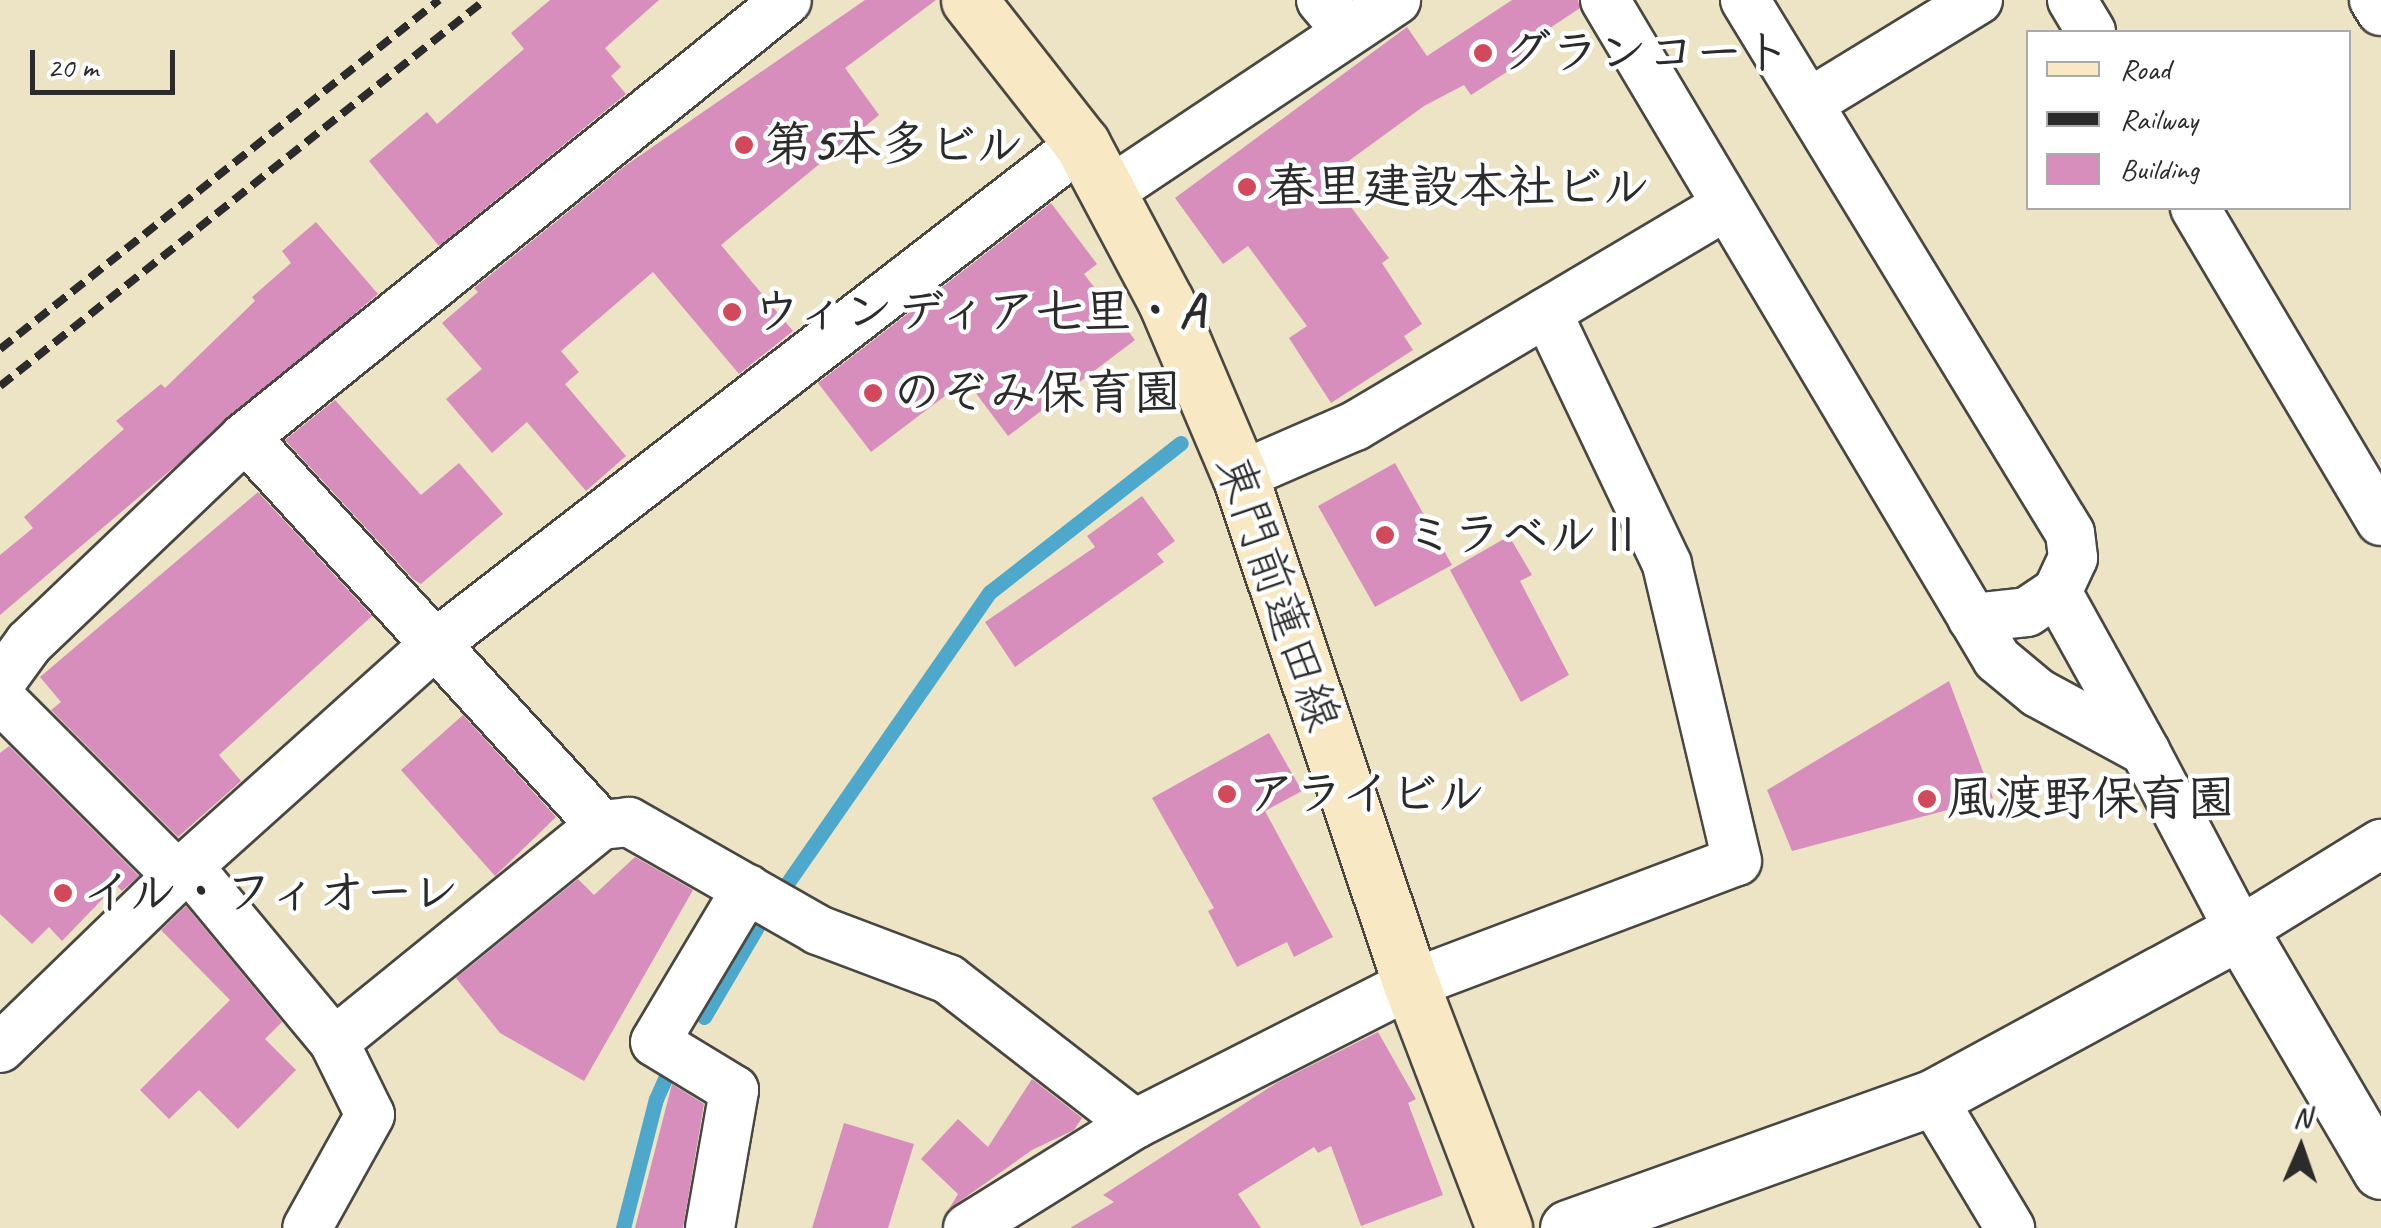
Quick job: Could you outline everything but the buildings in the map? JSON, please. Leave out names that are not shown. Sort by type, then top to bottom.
[{"type":"main road","name":"東門前蓮田線","points":[[969,0],[1082,144],[1110,191],[1240,476],[1411,984],[1504,1228]]},
{"type":"street","points":[[0,683],[29,644],[245,437],[787,0]]},
{"type":"street","points":[[1110,191],[1334,16],[1396,0]]},
{"type":"street","points":[[1605,0],[1997,659],[2038,693],[2145,751]]},
{"type":"street","points":[[1745,0],[2070,533],[2073,558],[2057,592],[2027,612],[1972,618]]},
{"type":"street","points":[[1809,103],[1978,0]]},
{"type":"street","points":[[2072,0],[2090,30]]},
{"type":"street","points":[[2374,0],[2381,10]]},
{"type":"street","points":[[0,1048],[183,871],[434,646],[1082,144]]},
{"type":"street","points":[[1240,476],[1354,426],[1725,206]]},
{"type":"street","points":[[2196,210],[2381,521]]},
{"type":"street","points":[[968,1228],[1135,1124],[1411,984],[1736,861],[1668,564],[1547,312]]},
{"type":"street","points":[[245,437],[602,825]]},
{"type":"street","points":[[2057,592],[2240,931],[2381,1172]]},
{"type":"street","points":[[0,698],[183,871],[334,1042],[370,1115],[307,1228]]},
{"type":"street","points":[[334,1042],[602,825],[629,822],[818,930],[948,979],[1135,1124]]},
{"type":"street","points":[[1568,1228],[1932,1098],[2240,931],[2381,844]]},
{"type":"street","points":[[710,1228],[734,1090],[655,1042],[746,888]]},
{"type":"street","points":[[1932,1098],[2010,1228]]},
{"type":"waterway","points":[[786,885],[990,592],[1181,443]]},
{"type":"waterway","points":[[704,1017],[757,927]]},
{"type":"waterway","points":[[623,1228],[656,1099],[671,1066]]},
{"type":"railway","points":[[0,349],[439,0]]},
{"type":"railway","points":[[0,386],[485,0]]},
{"type":"place","name":"グランコート","points":[[1483,53]]},
{"type":"place","name":"第5本多ビル","points":[[744,145]]},
{"type":"place","name":"春里建設本社ビル","points":[[1247,187]]},
{"type":"place","name":"ウィンディア七里・A","points":[[732,312]]},
{"type":"place","name":"のぞみ保育園","points":[[873,393]]},
{"type":"place","name":"ミラベルⅡ","points":[[1385,535]]},
{"type":"place","name":"アライビル","points":[[1227,794]]},
{"type":"place","name":"風渡野保育園","points":[[1927,799]]},
{"type":"place","name":"イル・フィオーレ","points":[[63,893]]}]
